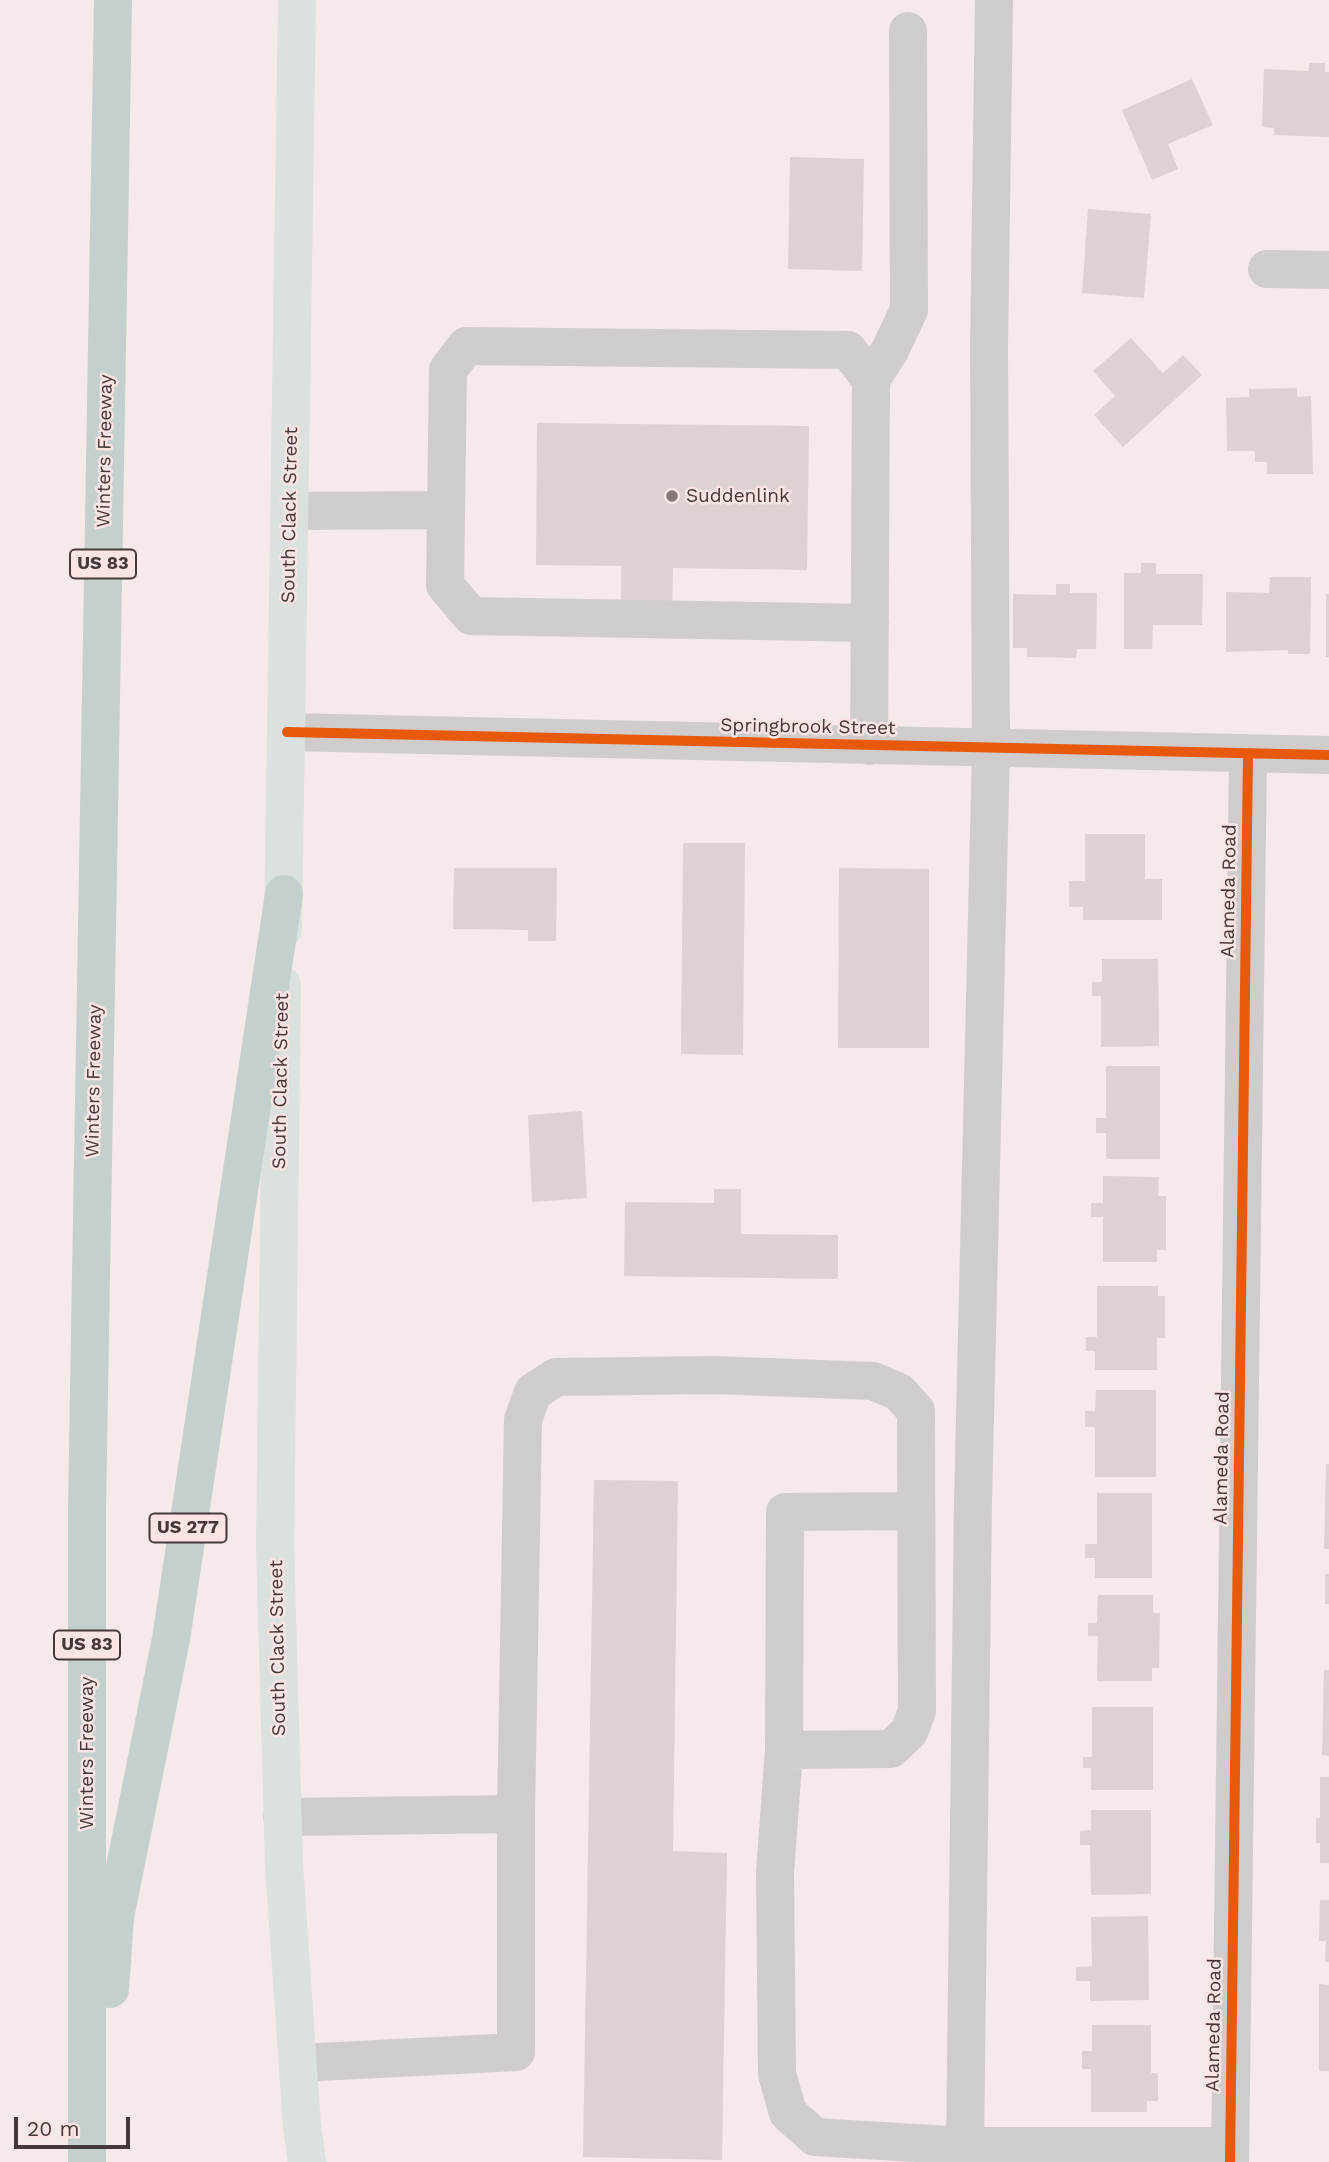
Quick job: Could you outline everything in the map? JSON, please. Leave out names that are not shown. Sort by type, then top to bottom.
[{"type":"highway","name":"Winters Freeway","points":[[87,2162],[87,1507],[113,0]]},
{"type":"highway","name":"US 277","points":[[98,2162],[115,1917],[171,1639],[284,894]]},
{"type":"main road","name":"South Clack Street","points":[[298,0],[275,1546],[284,1865],[307,2162]]},
{"type":"street","points":[[965,2146],[973,1501],[991,748],[989,346],[994,0]]},
{"type":"street","points":[[869,746],[871,380],[890,350],[909,310],[908,31]]},
{"type":"street","points":[[1267,269],[1329,270]]},
{"type":"street","points":[[870,623],[471,616],[445,585],[448,370],[466,346],[848,350],[871,380]]},
{"type":"street","points":[[290,511],[446,510]]},
{"type":"street","name":"Springbrook Street","points":[[287,732],[1329,755]]},
{"type":"street","name":"Alameda Road","points":[[1230,2154],[1248,754]]},
{"type":"street","points":[[298,2063],[516,2052],[516,1814],[523,1420],[533,1392],[556,1377],[714,1375],[873,1381],[899,1392],[916,1411],[917,1711],[909,1732],[891,1749],[784,1750]]},
{"type":"street","points":[[916,1511],[785,1513],[784,1750],[775,1872],[776,2074],[788,2113],[815,2137],[965,2146],[1230,2154]]},
{"type":"street","points":[[282,1817],[516,1814]]},
{"type":"building","points":[[1309,63],[1325,63],[1325,72],[1329,72],[1329,137],[1274,135],[1274,128],[1262,127],[1264,69],[1309,71]]},
{"type":"building","points":[[1192,79],[1213,125],[1168,144],[1178,169],[1152,180],[1122,110]]},
{"type":"building","points":[[790,157],[864,159],[862,271],[788,269]]},
{"type":"building","points":[[1088,209],[1151,214],[1144,298],[1082,293]]},
{"type":"building","points":[[1131,338],[1163,373],[1183,355],[1202,375],[1123,447],[1094,415],[1115,396],[1093,371]]},
{"type":"building","points":[[1297,388],[1297,397],[1311,396],[1313,474],[1267,474],[1267,462],[1255,462],[1255,451],[1227,451],[1226,398],[1249,397],[1249,389]]},
{"type":"building","name":"Suddenlink","points":[[537,423],[809,426],[807,570],[673,568],[672,615],[621,615],[621,566],[536,565]]},
{"type":"building","points":[[1141,563],[1156,563],[1156,574],[1203,574],[1202,625],[1153,625],[1152,649],[1124,649],[1124,573],[1141,573]]},
{"type":"building","points":[[1270,577],[1311,577],[1310,654],[1288,654],[1288,650],[1226,652],[1226,592],[1269,593]]},
{"type":"building","points":[[1056,584],[1070,584],[1070,593],[1097,593],[1096,649],[1077,649],[1076,658],[1027,657],[1027,648],[1013,648],[1013,594],[1056,595]]},
{"type":"building","points":[[1326,594],[1329,594],[1329,657],[1326,657]]},
{"type":"building","points":[[1085,834],[1145,834],[1145,879],[1162,879],[1162,920],[1083,920],[1083,907],[1069,907],[1069,881],[1085,881]]},
{"type":"building","points":[[683,843],[745,843],[743,1055],[681,1054]]},
{"type":"building","points":[[454,868],[557,868],[556,941],[528,941],[528,930],[453,929]]},
{"type":"building","points":[[839,868],[929,869],[929,1048],[838,1048]]},
{"type":"building","points":[[1102,959],[1158,959],[1159,1046],[1101,1047],[1101,996],[1092,996],[1092,982],[1102,982]]},
{"type":"building","points":[[1106,1066],[1160,1066],[1160,1159],[1106,1159],[1106,1133],[1096,1133],[1096,1118],[1106,1118]]},
{"type":"building","points":[[582,1111],[587,1198],[532,1202],[528,1115]]},
{"type":"building","points":[[1103,1176],[1159,1177],[1158,1196],[1166,1196],[1166,1250],[1157,1250],[1157,1262],[1103,1262],[1103,1217],[1091,1217],[1091,1203],[1103,1203]]},
{"type":"building","points":[[714,1189],[741,1189],[741,1234],[838,1235],[838,1279],[624,1276],[625,1202],[714,1203]]},
{"type":"building","points":[[1097,1286],[1158,1286],[1158,1296],[1165,1296],[1165,1338],[1157,1338],[1157,1370],[1095,1370],[1095,1351],[1086,1351],[1086,1337],[1097,1337]]},
{"type":"building","points":[[1096,1390],[1156,1390],[1156,1477],[1095,1477],[1095,1427],[1085,1427],[1085,1411],[1095,1411]]},
{"type":"building","points":[[1326,1464],[1329,1464],[1329,1549],[1324,1549]]},
{"type":"building","points":[[594,1480],[678,1481],[673,1851],[727,1853],[722,2160],[583,2157]]},
{"type":"building","points":[[1097,1493],[1152,1493],[1152,1578],[1095,1578],[1095,1558],[1085,1558],[1085,1544],[1097,1544]]},
{"type":"building","points":[[1325,1574],[1329,1574],[1329,1604],[1325,1604]]},
{"type":"building","points":[[1098,1595],[1153,1595],[1153,1613],[1160,1613],[1159,1668],[1152,1668],[1152,1681],[1097,1681],[1098,1636],[1088,1636],[1088,1623],[1097,1623]]},
{"type":"building","points":[[1324,1670],[1329,1670],[1329,1756],[1322,1755]]},
{"type":"building","points":[[1092,1707],[1153,1707],[1153,1790],[1091,1790],[1091,1768],[1083,1768],[1083,1757],[1092,1757]]},
{"type":"building","points":[[1320,1777],[1329,1777],[1329,1863],[1320,1863],[1320,1843],[1316,1843],[1316,1818],[1320,1818]]},
{"type":"building","points":[[1091,1810],[1151,1810],[1151,1894],[1091,1895],[1090,1845],[1080,1845],[1080,1831],[1091,1830]]},
{"type":"building","points":[[1320,1900],[1329,1900],[1329,1962],[1325,1962],[1326,1941],[1319,1941]]},
{"type":"building","points":[[1148,1916],[1149,2000],[1090,2001],[1090,1981],[1076,1981],[1076,1967],[1092,1966],[1091,1917]]},
{"type":"building","points":[[1319,1984],[1329,1985],[1329,2071],[1319,2071]]},
{"type":"building","points":[[1092,2025],[1151,2025],[1151,2073],[1158,2073],[1158,2101],[1147,2101],[1147,2112],[1091,2112],[1091,2069],[1082,2069],[1082,2051],[1092,2051]]},
{"type":"cycle path","points":[[287,732],[1329,755]]},
{"type":"cycle path","points":[[1230,2162],[1248,754]]},
{"type":"place","name":"Suddenlink","points":[[672,496]]}]
